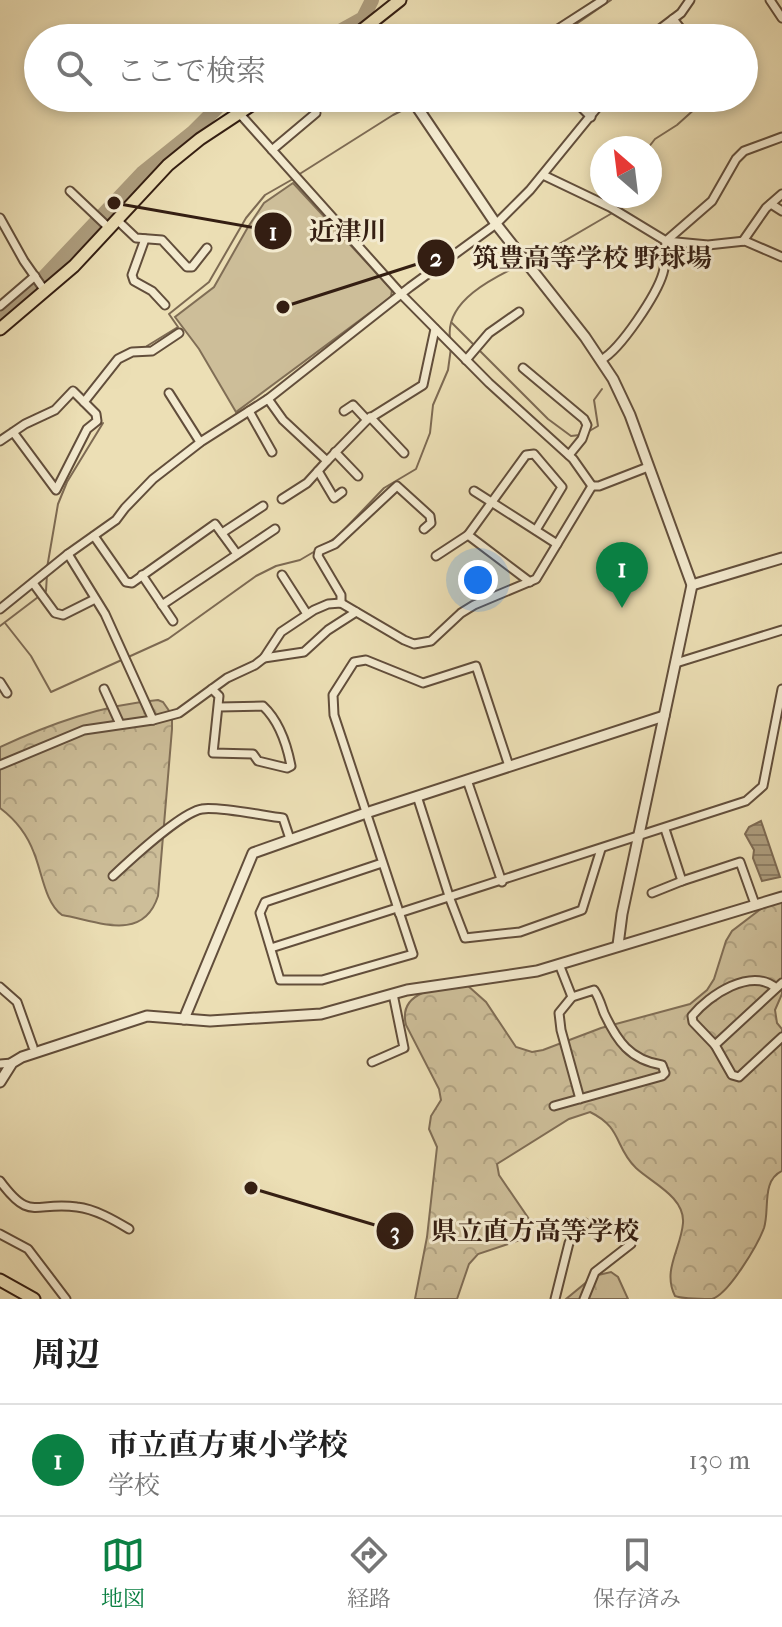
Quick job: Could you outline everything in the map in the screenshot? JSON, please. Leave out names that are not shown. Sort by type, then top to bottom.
[{"type":"main road","points":[[376,24],[400,0]]},
{"type":"main road","points":[[0,329],[45,292],[168,165],[239,113]]},
{"type":"main road","points":[[0,1280],[34,1299]]},
{"type":"main road","points":[[0,1287],[19,1299]]},
{"type":"street","points":[[566,24],[603,0]]},
{"type":"street","points":[[666,24],[681,13],[690,0]]},
{"type":"street","points":[[770,0],[782,18]]},
{"type":"street","points":[[673,19],[677,24]]},
{"type":"street","points":[[421,112],[496,224],[601,360],[630,415],[692,585],[618,945]]},
{"type":"street","points":[[586,112],[591,117]]},
{"type":"street","points":[[0,609],[116,520],[153,479],[200,442],[268,399],[496,224],[543,175],[595,112]]},
{"type":"street","points":[[239,113],[402,295],[466,360],[569,455],[592,486]]},
{"type":"street","points":[[272,150],[316,113]]},
{"type":"street","points":[[601,360],[609,356],[631,332],[663,273],[666,241],[712,201],[736,159],[744,151],[782,137]]},
{"type":"street","points":[[543,175],[610,207],[666,241],[708,245],[743,241],[782,257]]},
{"type":"street","points":[[70,191],[112,225],[136,238],[162,240],[187,267],[192,267],[207,248]]},
{"type":"street","points":[[743,241],[782,194]]},
{"type":"street","points":[[771,204],[782,211]]},
{"type":"street","points":[[0,218],[45,292]]},
{"type":"street","points":[[145,239],[132,275],[134,281],[152,291],[165,305]]},
{"type":"street","points":[[0,306],[35,276]]},
{"type":"street","points":[[466,360],[489,333],[519,312]]},
{"type":"street","points":[[282,499],[307,483],[368,419],[423,385],[435,329]]},
{"type":"street","points":[[84,402],[118,359],[132,352],[152,351],[179,333]]},
{"type":"street","points":[[523,368],[584,419],[587,425],[582,439],[569,455]]},
{"type":"street","points":[[0,441],[13,432],[55,410],[73,391],[96,414],[97,421],[87,429],[56,490],[13,432]]},
{"type":"street","points":[[169,393],[200,442]]},
{"type":"street","points":[[268,399],[283,420],[327,461]]},
{"type":"street","points":[[344,411],[353,405],[404,453]]},
{"type":"street","points":[[249,411],[272,452]]},
{"type":"street","points":[[335,452],[358,476]]},
{"type":"street","points":[[436,556],[468,535],[526,455],[534,454],[562,487],[536,530]]},
{"type":"street","points":[[592,486],[648,467]]},
{"type":"street","points":[[318,471],[334,498],[342,492]]},
{"type":"street","points":[[341,603],[341,595],[318,556],[319,551],[335,544],[397,486],[430,516],[431,523],[424,529]]},
{"type":"street","points":[[264,658],[281,632],[328,604],[341,603],[404,640],[423,644],[431,641],[474,605],[536,579],[592,486]]},
{"type":"street","points":[[474,491],[557,544]]},
{"type":"street","points":[[222,533],[263,506]]},
{"type":"street","points":[[94,536],[126,582],[132,583],[215,524],[237,554]]},
{"type":"street","points":[[162,605],[275,529]]},
{"type":"street","points":[[468,535],[530,582]]},
{"type":"street","points":[[68,554],[105,614],[153,720]]},
{"type":"street","points":[[692,585],[782,558]]},
{"type":"street","points":[[142,575],[173,621]]},
{"type":"street","points":[[282,575],[307,614]]},
{"type":"street","points":[[33,583],[55,613],[63,615],[95,599]]},
{"type":"street","points":[[0,765],[84,730],[179,713],[264,658],[304,652],[328,630],[356,612]]},
{"type":"street","points":[[676,663],[782,630]]},
{"type":"street","points":[[382,863],[265,902],[260,913],[280,980],[322,980],[413,954],[332,704],[333,695],[354,662],[360,659],[423,683],[476,666],[509,766]]},
{"type":"street","points":[[0,682],[7,693]]},
{"type":"street","points":[[104,689],[120,724]]},
{"type":"street","points":[[212,689],[219,696],[213,753],[253,754],[258,761],[287,768],[291,766],[276,719],[263,706],[219,707]]},
{"type":"street","points":[[271,948],[398,910],[450,899],[746,801],[763,786],[782,689]]},
{"type":"street","points":[[184,1019],[253,853],[664,716]]},
{"type":"street","points":[[467,780],[502,882]]},
{"type":"street","points":[[417,796],[465,938],[520,932],[582,910],[601,849]]},
{"type":"street","points":[[113,876],[189,815],[203,809],[283,818],[290,839]]},
{"type":"street","points":[[665,829],[682,881]]},
{"type":"street","points":[[652,893],[740,862],[755,904]]},
{"type":"street","points":[[0,1064],[12,1063],[36,1052],[147,1016],[210,1021],[321,1014],[393,994],[537,971],[782,897]]},
{"type":"street","points":[[559,964],[572,997]]},
{"type":"street","points":[[779,985],[753,979],[707,998],[692,1016],[693,1022],[715,1045],[732,1075],[739,1077],[782,1037]]},
{"type":"street","points":[[715,1045],[779,985]]},
{"type":"street","points":[[0,987],[17,1002],[33,1047]]},
{"type":"street","points":[[554,1106],[580,1099],[662,1076],[665,1068],[627,1051],[618,1041],[594,990],[572,997],[559,1013],[580,1099]]},
{"type":"street","points":[[372,1062],[404,1048],[393,994]]},
{"type":"street","points":[[0,1082],[12,1063]]},
{"type":"street","points":[[0,1181],[18,1205],[78,1207],[112,1219],[129,1229]]},
{"type":"street","points":[[555,1299],[569,1243],[585,1223]]},
{"type":"street","points":[[0,1234],[28,1249],[66,1299]]},
{"type":"street","points":[[584,1299],[595,1272],[631,1244]]},
{"type":"green space","points":[[293,183],[392,290],[391,297],[236,412],[199,349],[175,317],[214,287],[264,203]]},
{"type":"green space","points":[[158,700],[172,715],[172,729],[158,896],[151,911],[142,920],[130,924],[104,924],[62,915],[48,895],[28,840],[0,808],[0,747],[77,717],[117,706]]},
{"type":"green space","points":[[782,897],[782,994],[775,1010],[777,1023],[782,1029],[782,1171],[771,1181],[761,1235],[726,1288],[712,1299],[675,1296],[670,1277],[682,1233],[679,1206],[666,1191],[636,1168],[613,1131],[590,1112],[569,1119],[497,1164],[499,1175],[531,1222],[526,1238],[478,1254],[469,1264],[457,1299],[415,1299],[427,1237],[437,1147],[429,1129],[431,1116],[441,1100],[439,1089],[406,1025],[408,1004],[424,992],[467,985],[486,1002],[516,1047],[532,1052],[543,1050],[601,1028],[690,1004],[707,990],[714,979],[732,931]]},
{"type":"green space","points":[[611,1272],[618,1277],[628,1299],[566,1299],[594,1276]]},
{"type":"shaded area","points":[[761,821],[780,877],[762,881],[753,858],[754,850],[745,834],[749,827]]},
{"type":"waterway","points":[[352,24],[363,18],[372,0]]},
{"type":"waterway","points":[[576,24],[611,0]]},
{"type":"waterway","points":[[0,313],[42,279],[142,173],[213,112]]},
{"type":"waterway","points":[[298,175],[399,112]]},
{"type":"waterway","points":[[660,136],[691,112]]},
{"type":"waterway","points":[[147,346],[178,327],[169,314],[209,282],[246,218],[265,195],[293,179]]},
{"type":"waterway","points":[[530,261],[614,212]]},
{"type":"waterway","points":[[450,338],[455,312],[464,301],[487,283],[524,263]]},
{"type":"waterway","points":[[452,323],[548,419],[571,436],[580,435]]},
{"type":"waterway","points":[[326,544],[338,536],[384,488],[416,469],[430,433],[433,405],[448,370],[451,348]]},
{"type":"waterway","points":[[586,433],[598,426],[594,400],[602,389]]},
{"type":"waterway","points":[[47,568],[58,504],[67,482],[103,423]]},
{"type":"waterway","points":[[5,623],[31,656],[51,692],[168,639],[256,576],[276,566],[300,560],[317,550]]},
{"type":"waterway","points":[[0,626],[46,591],[47,574]]},
{"type":"place","name":"近津川","points":[[114,203]]},
{"type":"place","name":"筑豊高等学校 野球場","points":[[283,307]]},
{"type":"place","name":"市立直方東小学校","points":[[622,608]]},
{"type":"place","name":"県立直方高等学校","points":[[251,1188]]}]
